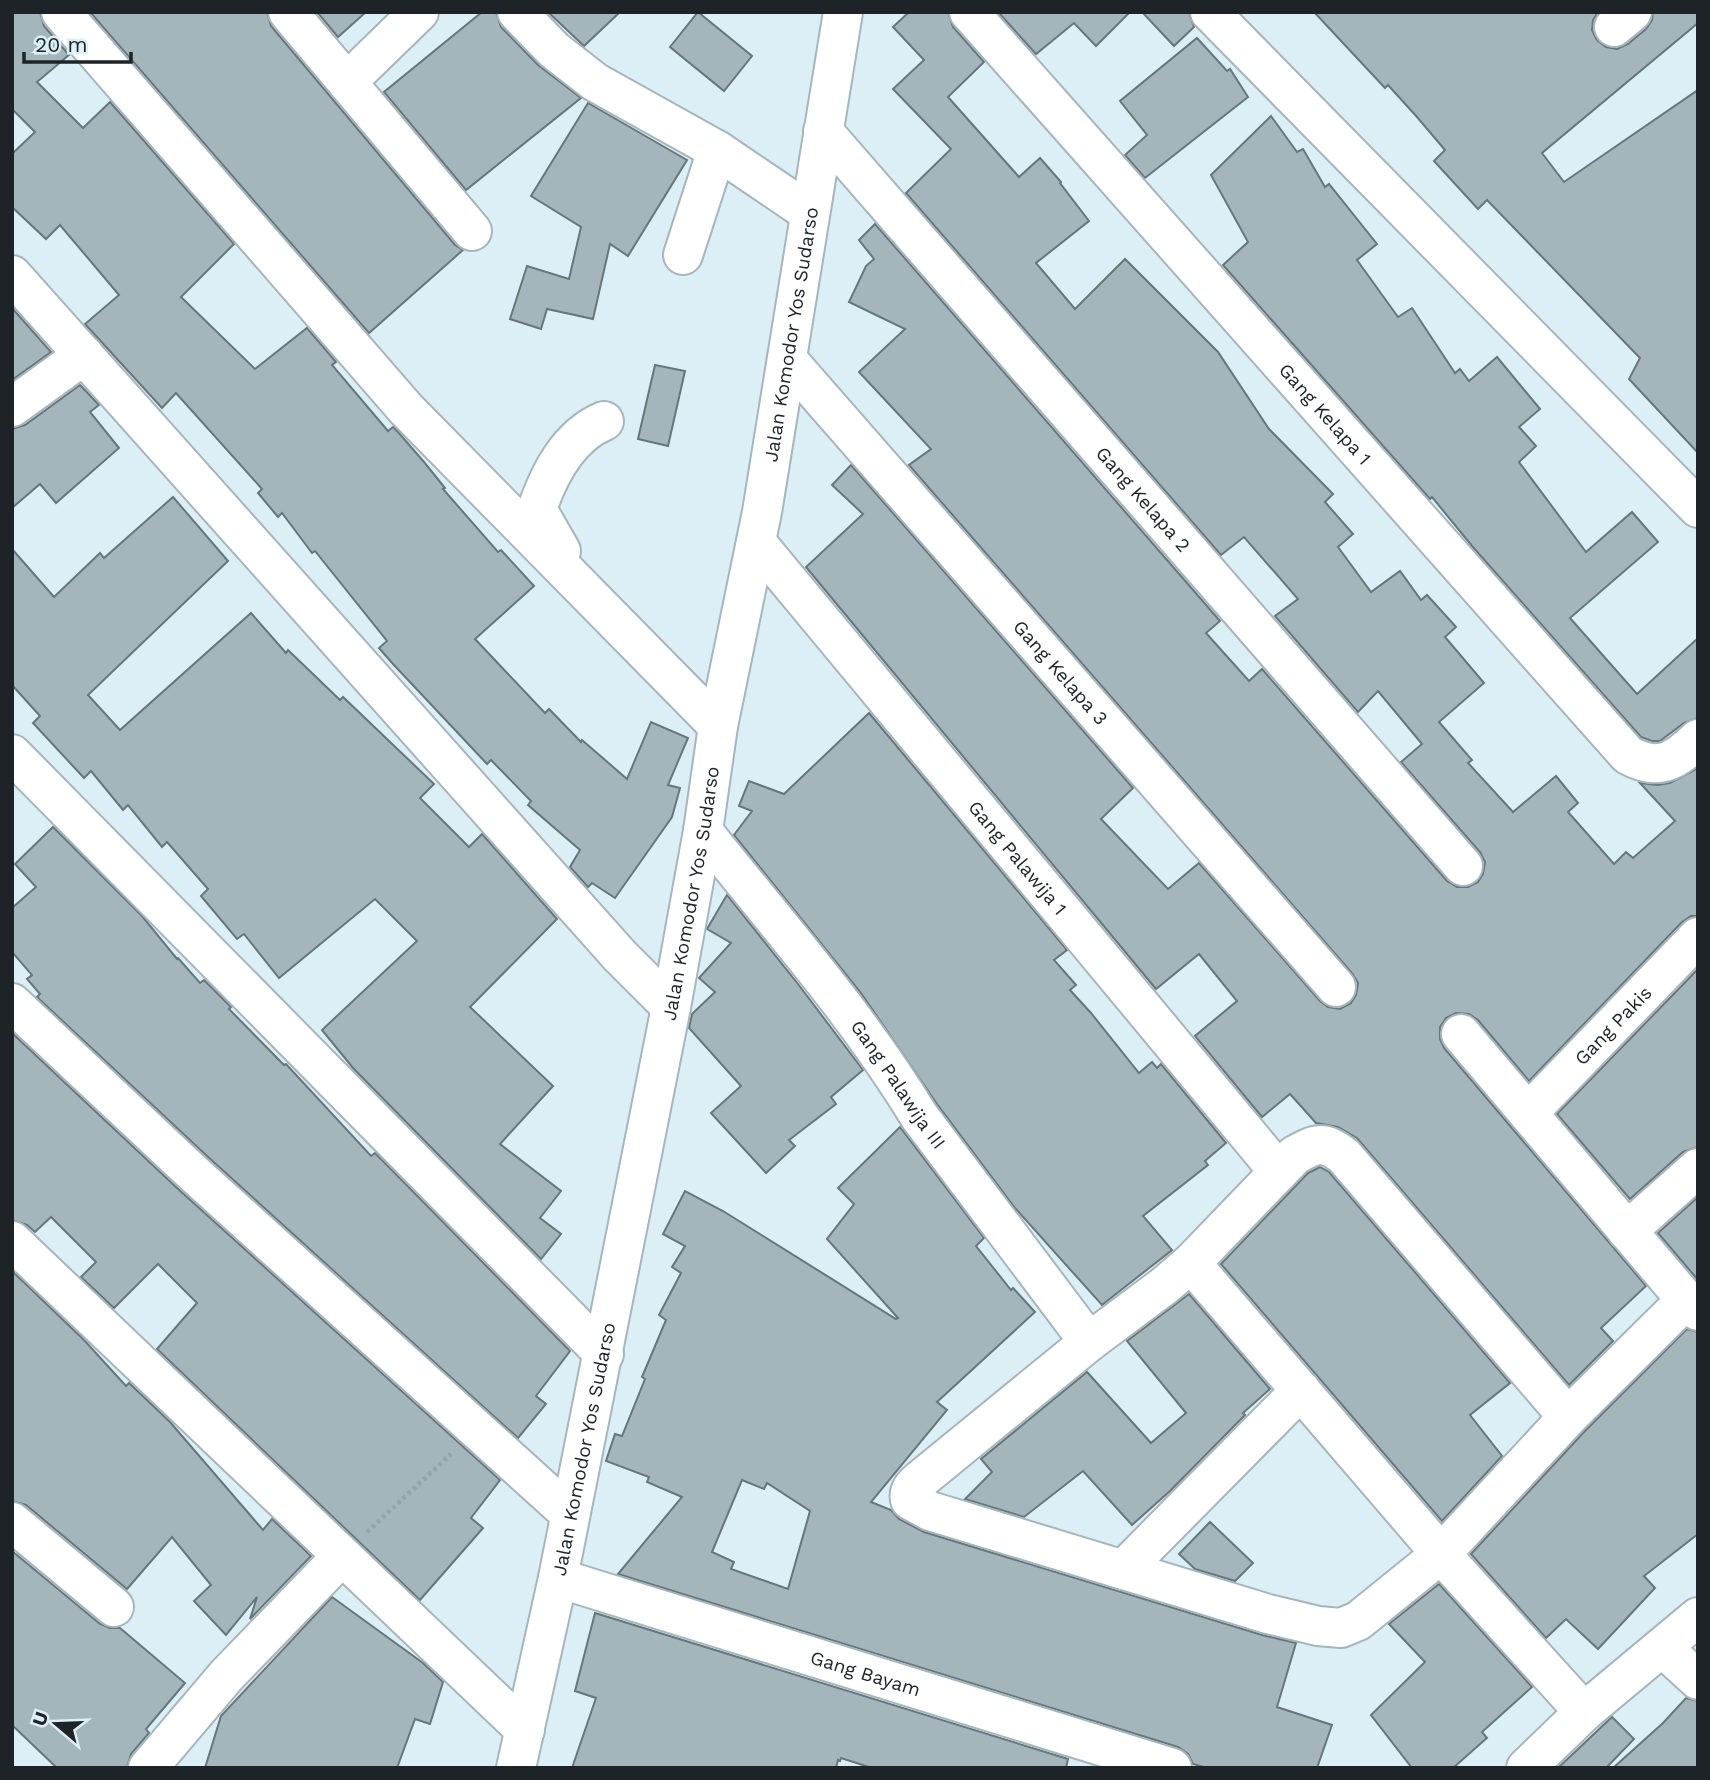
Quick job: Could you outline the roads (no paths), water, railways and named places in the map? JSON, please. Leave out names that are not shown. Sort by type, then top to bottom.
[{"type":"street","points":[[61,12],[405,409],[718,726]]},
{"type":"street","points":[[288,12],[472,231]]},
{"type":"street","points":[[346,82],[419,12]]},
{"type":"street","points":[[517,12],[554,50],[594,82],[718,150],[810,213]]},
{"type":"street","name":"Jalan Komodor Yos Sudarso","points":[[516,1768],[604,1354],[671,1007],[703,831],[718,726],[756,542],[843,12]]},
{"type":"street","name":"Gang Kelapa 1","points":[[969,12],[1628,755],[1638,761],[1663,764],[1682,754],[1698,739]]},
{"type":"street","points":[[1210,12],[1698,508]]},
{"type":"street","name":"Gang Kelapa 2","points":[[823,131],[1463,866]]},
{"type":"street","points":[[683,255],[718,150]]},
{"type":"street","points":[[12,275],[620,956],[671,1007]]},
{"type":"street","points":[[12,407],[84,355]]},
{"type":"street","name":"Gang Kelapa 3","points":[[787,359],[1336,987]]},
{"type":"street","points":[[604,421],[589,427],[556,463],[537,509],[563,555],[612,620]]},
{"type":"street","name":"Gang Palawija 1","points":[[756,542],[1279,1172]]},
{"type":"street","points":[[12,754],[604,1354]]},
{"type":"street","name":"Gang Palawija III","points":[[703,831],[852,1017],[919,1116],[1089,1342]]},
{"type":"street","name":"Gang Pakis","points":[[1528,1113],[1698,937]]},
{"type":"street","points":[[12,1003],[192,1172],[570,1514]]},
{"type":"street","points":[[1461,1034],[1692,1305],[1568,1417],[1441,1554],[1358,1621],[1341,1628],[1318,1626],[1268,1614],[930,1511],[916,1506],[910,1500],[909,1494],[919,1480],[1089,1342],[1164,1286],[1191,1263],[1295,1155],[1321,1144],[1331,1146],[1344,1156],[1568,1417]]},
{"type":"street","points":[[1627,1231],[1698,1168]]},
{"type":"street","points":[[12,1241],[525,1730]]},
{"type":"street","points":[[1191,1263],[1441,1554],[1584,1712]]},
{"type":"street","points":[[1123,1570],[1301,1390]]},
{"type":"street","points":[[12,1522],[114,1607]]},
{"type":"street","points":[[148,1768],[226,1676],[341,1557]]},
{"type":"street","name":"Gang Bayam","points":[[558,1578],[1172,1768]]},
{"type":"street","points":[[1531,1766],[1584,1712],[1698,1617]]},
{"type":"street","points":[[1663,1648],[1698,1679]]}]
